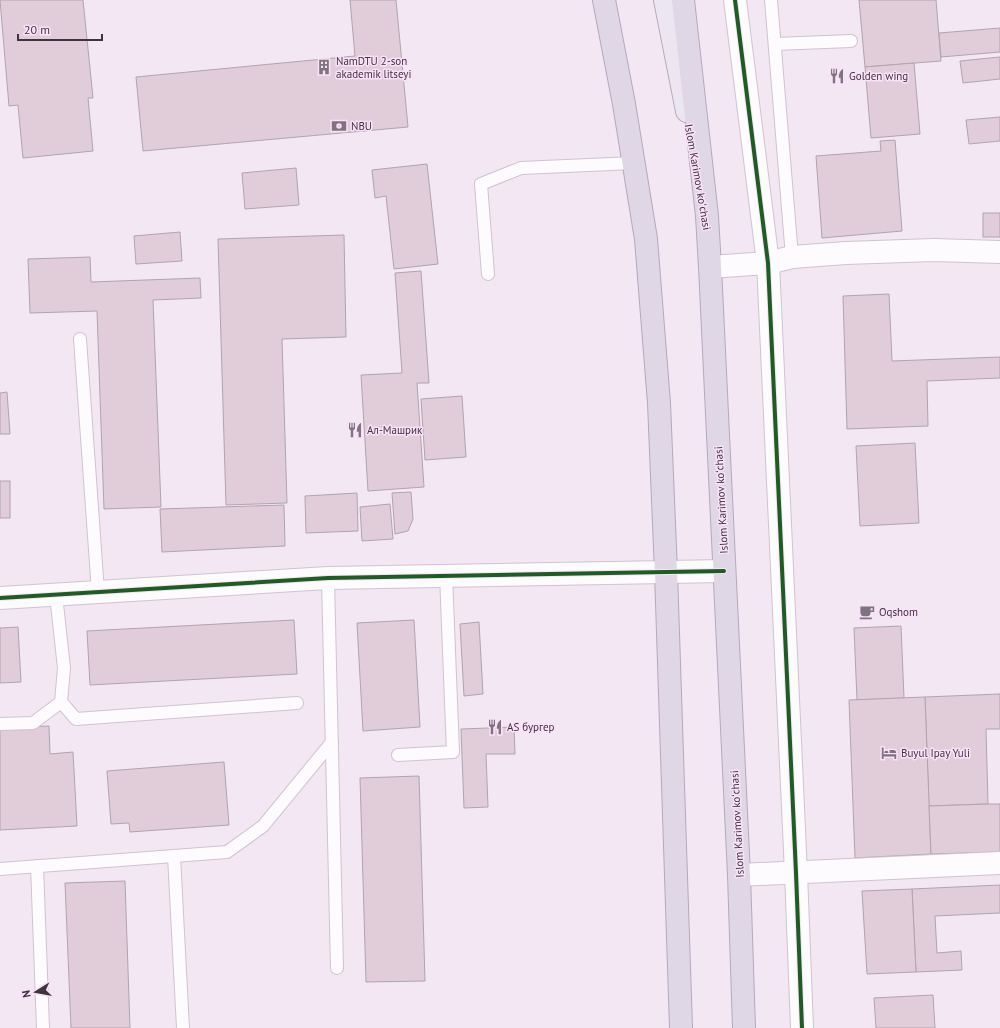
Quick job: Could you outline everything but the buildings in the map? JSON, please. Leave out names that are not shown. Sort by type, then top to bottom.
[{"type":"highway","points":[[604,0],[624,104],[646,239],[659,402],[681,1028]]},
{"type":"highway","points":[[683,0],[707,216]]},
{"type":"highway","name":"Islom Karimov koʻchasi","points":[[707,216],[740,875],[744,1028]]},
{"type":"main road","name":"Islom Karimov koʻchasi","points":[[665,0],[707,216]]},
{"type":"street","points":[[735,0],[768,263],[802,1028]]},
{"type":"street","points":[[710,267],[768,263],[792,256],[846,253],[934,250],[1000,252]]},
{"type":"street","points":[[0,598],[328,578],[724,571]]},
{"type":"street","points":[[740,875],[1000,863]]},
{"type":"lane","points":[[771,0],[792,256]]},
{"type":"lane","points":[[775,44],[851,41]]},
{"type":"lane","points":[[488,274],[481,184],[521,168],[634,163]]},
{"type":"lane","points":[[80,339],[98,592]]},
{"type":"lane","points":[[398,755],[453,752],[446,575]]},
{"type":"lane","points":[[328,578],[337,968]]},
{"type":"lane","points":[[0,724],[33,723],[61,702],[64,668],[56,595]]},
{"type":"lane","points":[[61,702],[76,718],[297,703]]},
{"type":"lane","points":[[0,869],[227,852],[263,826],[332,742]]},
{"type":"lane","points":[[174,856],[183,1028]]},
{"type":"lane","points":[[37,866],[42,1028]]},
{"type":"cycle path","points":[[735,0],[768,263],[802,1028]]},
{"type":"cycle path","points":[[0,598],[328,578],[724,571]]},
{"type":"place","name":"NamDTU 2-son akademik litseyi","points":[[324,67]]},
{"type":"place","name":"Golden wing","points":[[837,76]]},
{"type":"place","name":"NBU","points":[[339,126]]},
{"type":"place","name":"Ал-Машрик","points":[[355,430]]},
{"type":"place","name":"Oqshom","points":[[867,612]]},
{"type":"place","name":"AS бургер","points":[[495,727]]},
{"type":"place","name":"Buyul Ipay Yuli","points":[[889,753]]}]
